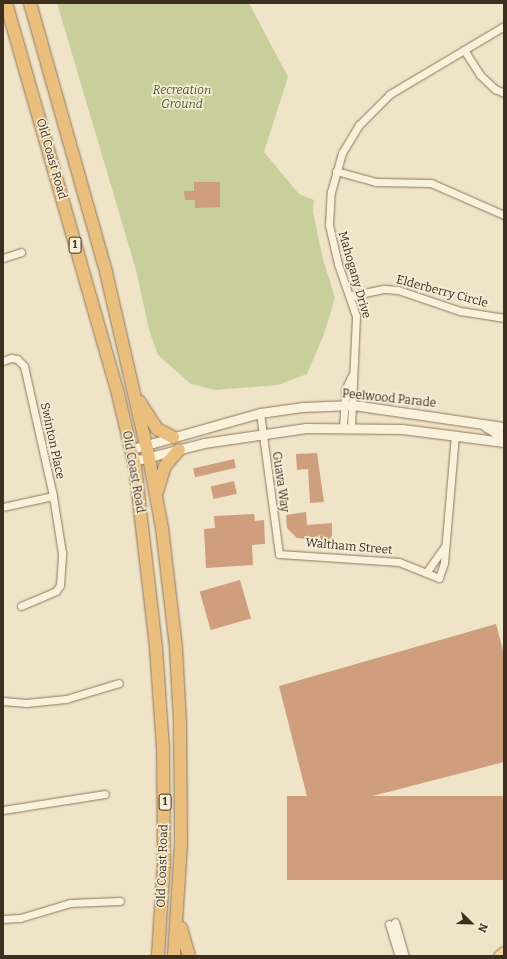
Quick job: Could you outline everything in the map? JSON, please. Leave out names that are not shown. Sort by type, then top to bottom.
[{"type":"highway","name":"Old Coast Road","points":[[6,3],[133,455],[156,648],[163,747],[164,862],[158,956]]},
{"type":"highway","name":"Old Coast Road","points":[[30,3],[106,272],[148,452],[156,495],[176,648],[181,786],[178,905],[174,956]]},
{"type":"highway","points":[[3,23],[17,42]]},
{"type":"highway","points":[[135,397],[157,429],[173,437]]},
{"type":"highway","points":[[156,495],[165,466],[179,450]]},
{"type":"highway","points":[[178,905],[182,940],[189,956]]},
{"type":"main road","points":[[499,956],[504,952]]},
{"type":"street","name":"Mahogany Drive","points":[[347,427],[348,405],[346,388],[353,375],[356,316],[338,264],[329,225],[328,211],[336,171],[348,139],[372,109],[410,80],[504,26]]},
{"type":"street","points":[[464,50],[480,75],[495,89],[504,93]]},
{"type":"street","points":[[336,171],[376,182],[430,183],[504,216]]},
{"type":"street","points":[[3,258],[21,252]]},
{"type":"street","name":"Elderberry Circle","points":[[350,296],[384,289],[398,290],[460,311],[504,318]]},
{"type":"street","name":"Swinton Place","points":[[3,361],[17,359],[24,366],[53,496],[3,506]]},
{"type":"street","name":"Peelwood Parade","points":[[148,452],[173,437],[260,413],[348,405],[479,422],[504,427]]},
{"type":"street","name":"Guava Way","points":[[260,413],[279,554]]},
{"type":"street","points":[[479,422],[501,436],[503,442]]},
{"type":"street","name":"Peelwood Parade","points":[[133,455],[148,452],[179,450],[262,433],[347,427],[455,435],[503,442]]},
{"type":"street","points":[[426,573],[444,547],[455,435]]},
{"type":"street","points":[[21,606],[56,591],[60,585],[62,554],[53,496]]},
{"type":"street","name":"Waltham Street","points":[[279,554],[399,562],[439,578],[444,547]]},
{"type":"street","points":[[3,701],[26,703],[66,699],[119,683]]},
{"type":"street","points":[[3,810],[105,794]]},
{"type":"street","points":[[3,919],[20,918],[70,903],[120,901]]},
{"type":"street","points":[[399,956],[392,923],[405,956]]},
{"type":"green space","name":"Recreation Ground","points":[[57,3],[249,3],[288,77],[264,152],[299,194],[314,200],[313,212],[323,259],[335,298],[324,334],[307,374],[278,385],[215,390],[191,384],[158,355],[149,330],[136,270]]},
{"type":"building","points":[[194,182],[220,182],[220,207],[195,208],[195,200],[185,200],[184,191],[194,191]]},
{"type":"building","points":[[317,453],[324,502],[310,503],[308,469],[297,470],[296,454]]},
{"type":"building","points":[[234,459],[236,468],[195,477],[193,468]]},
{"type":"building","points":[[234,481],[237,494],[214,499],[211,486]]},
{"type":"building","points":[[306,512],[307,525],[332,523],[332,541],[297,538],[287,528],[286,515]]},
{"type":"building","points":[[254,514],[255,521],[264,520],[265,544],[252,545],[253,565],[206,568],[204,529],[215,528],[214,516]]},
{"type":"building","points":[[240,580],[251,618],[211,630],[200,592]]},
{"type":"building","points":[[496,624],[504,654],[504,762],[311,812],[279,686]]},
{"type":"building","points":[[287,796],[504,796],[504,880],[287,880]]}]
